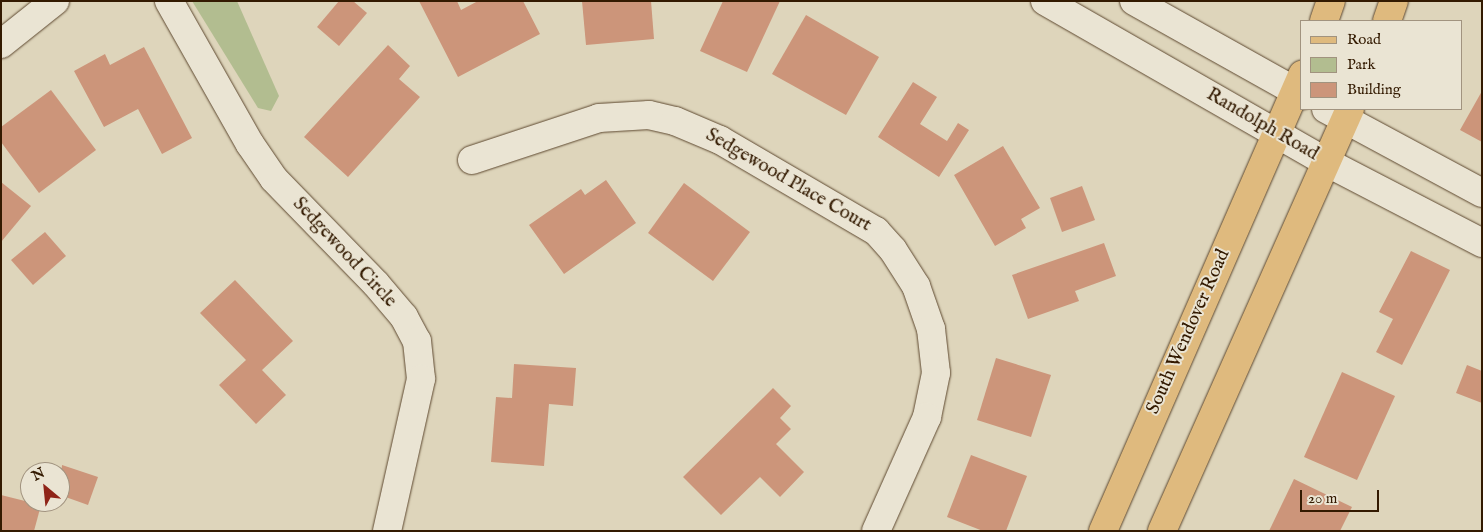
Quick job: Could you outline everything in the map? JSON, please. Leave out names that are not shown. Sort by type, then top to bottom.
[{"type":"main road","points":[[1324,20],[1331,1]]},
{"type":"main road","points":[[1387,20],[1394,1]]},
{"type":"main road","name":"South Wendover Road","points":[[1103,531],[1276,133],[1300,87]]},
{"type":"main road","points":[[1162,531],[1326,162],[1340,112]]},
{"type":"street","points":[[1,44],[55,1]]},
{"type":"street","name":"Sedgewood Circle","points":[[169,1],[250,144],[274,179],[376,284],[404,317],[417,341],[422,379],[388,531]]},
{"type":"street","name":"Randolph Road","points":[[1045,1],[1326,162],[1482,243]]},
{"type":"street","points":[[1134,1],[1300,87]]},
{"type":"street","points":[[1340,112],[1482,193]]},
{"type":"street","name":"Sedgewood Place Court","points":[[472,160],[599,118],[649,115],[682,124],[720,140],[876,231],[893,250],[918,293],[931,329],[936,373],[927,417],[876,531]]},
{"type":"green space","points":[[192,1],[237,1],[279,96],[271,111],[258,108]]},
{"type":"building","points":[[339,1],[353,1],[367,13],[339,46],[317,27]]},
{"type":"building","points":[[419,1],[457,1],[461,10],[478,1],[523,1],[540,34],[458,77]]},
{"type":"building","points":[[582,1],[651,1],[654,39],[586,45]]},
{"type":"building","points":[[723,1],[780,1],[747,72],[700,51]]},
{"type":"building","points":[[806,15],[879,57],[846,115],[772,74]]},
{"type":"building","points":[[388,45],[410,66],[399,79],[420,97],[348,177],[304,137]]},
{"type":"building","points":[[144,47],[192,138],[162,154],[138,109],[104,127],[74,71],[105,54],[110,65]]},
{"type":"building","points":[[913,82],[937,97],[920,124],[947,141],[958,123],[969,130],[939,177],[878,137]]},
{"type":"building","points":[[51,90],[96,150],[39,193],[1,142],[1,127]]},
{"type":"building","points":[[1482,91],[1482,142],[1460,130]]},
{"type":"building","points":[[1003,146],[1040,208],[1021,219],[1026,228],[995,246],[954,175]]},
{"type":"building","points":[[606,180],[636,223],[564,274],[529,225],[581,189],[585,195]]},
{"type":"building","points":[[1,182],[31,206],[1,242]]},
{"type":"building","points":[[684,183],[750,232],[713,281],[648,233]]},
{"type":"building","points":[[1082,186],[1095,220],[1062,232],[1050,198]]},
{"type":"building","points":[[45,232],[66,256],[33,285],[11,260]]},
{"type":"building","points":[[1104,243],[1116,276],[1075,291],[1079,301],[1028,319],[1012,275]]},
{"type":"building","points":[[1411,251],[1450,270],[1402,365],[1376,352],[1393,319],[1379,312]]},
{"type":"building","points":[[235,280],[293,341],[262,370],[286,395],[256,424],[219,385],[246,360],[200,313]]},
{"type":"building","points":[[996,358],[1051,375],[1031,437],[977,420]]},
{"type":"building","points":[[514,364],[576,368],[573,406],[549,404],[544,466],[491,462],[496,397],[512,398]]},
{"type":"building","points":[[1467,365],[1482,371],[1482,403],[1456,393]]},
{"type":"building","points":[[1342,372],[1395,396],[1357,480],[1304,457]]},
{"type":"building","points":[[773,388],[791,406],[780,418],[791,429],[776,444],[804,472],[780,497],[760,477],[721,515],[683,477]]},
{"type":"building","points":[[971,455],[1027,476],[1006,531],[983,531],[947,517]]},
{"type":"building","points":[[70,468],[98,477],[88,505],[70,499]]},
{"type":"building","points":[[1294,479],[1352,507],[1340,531],[1269,531]]},
{"type":"building","points":[[1,495],[20,500],[20,512],[39,512],[34,531],[1,531]]}]
